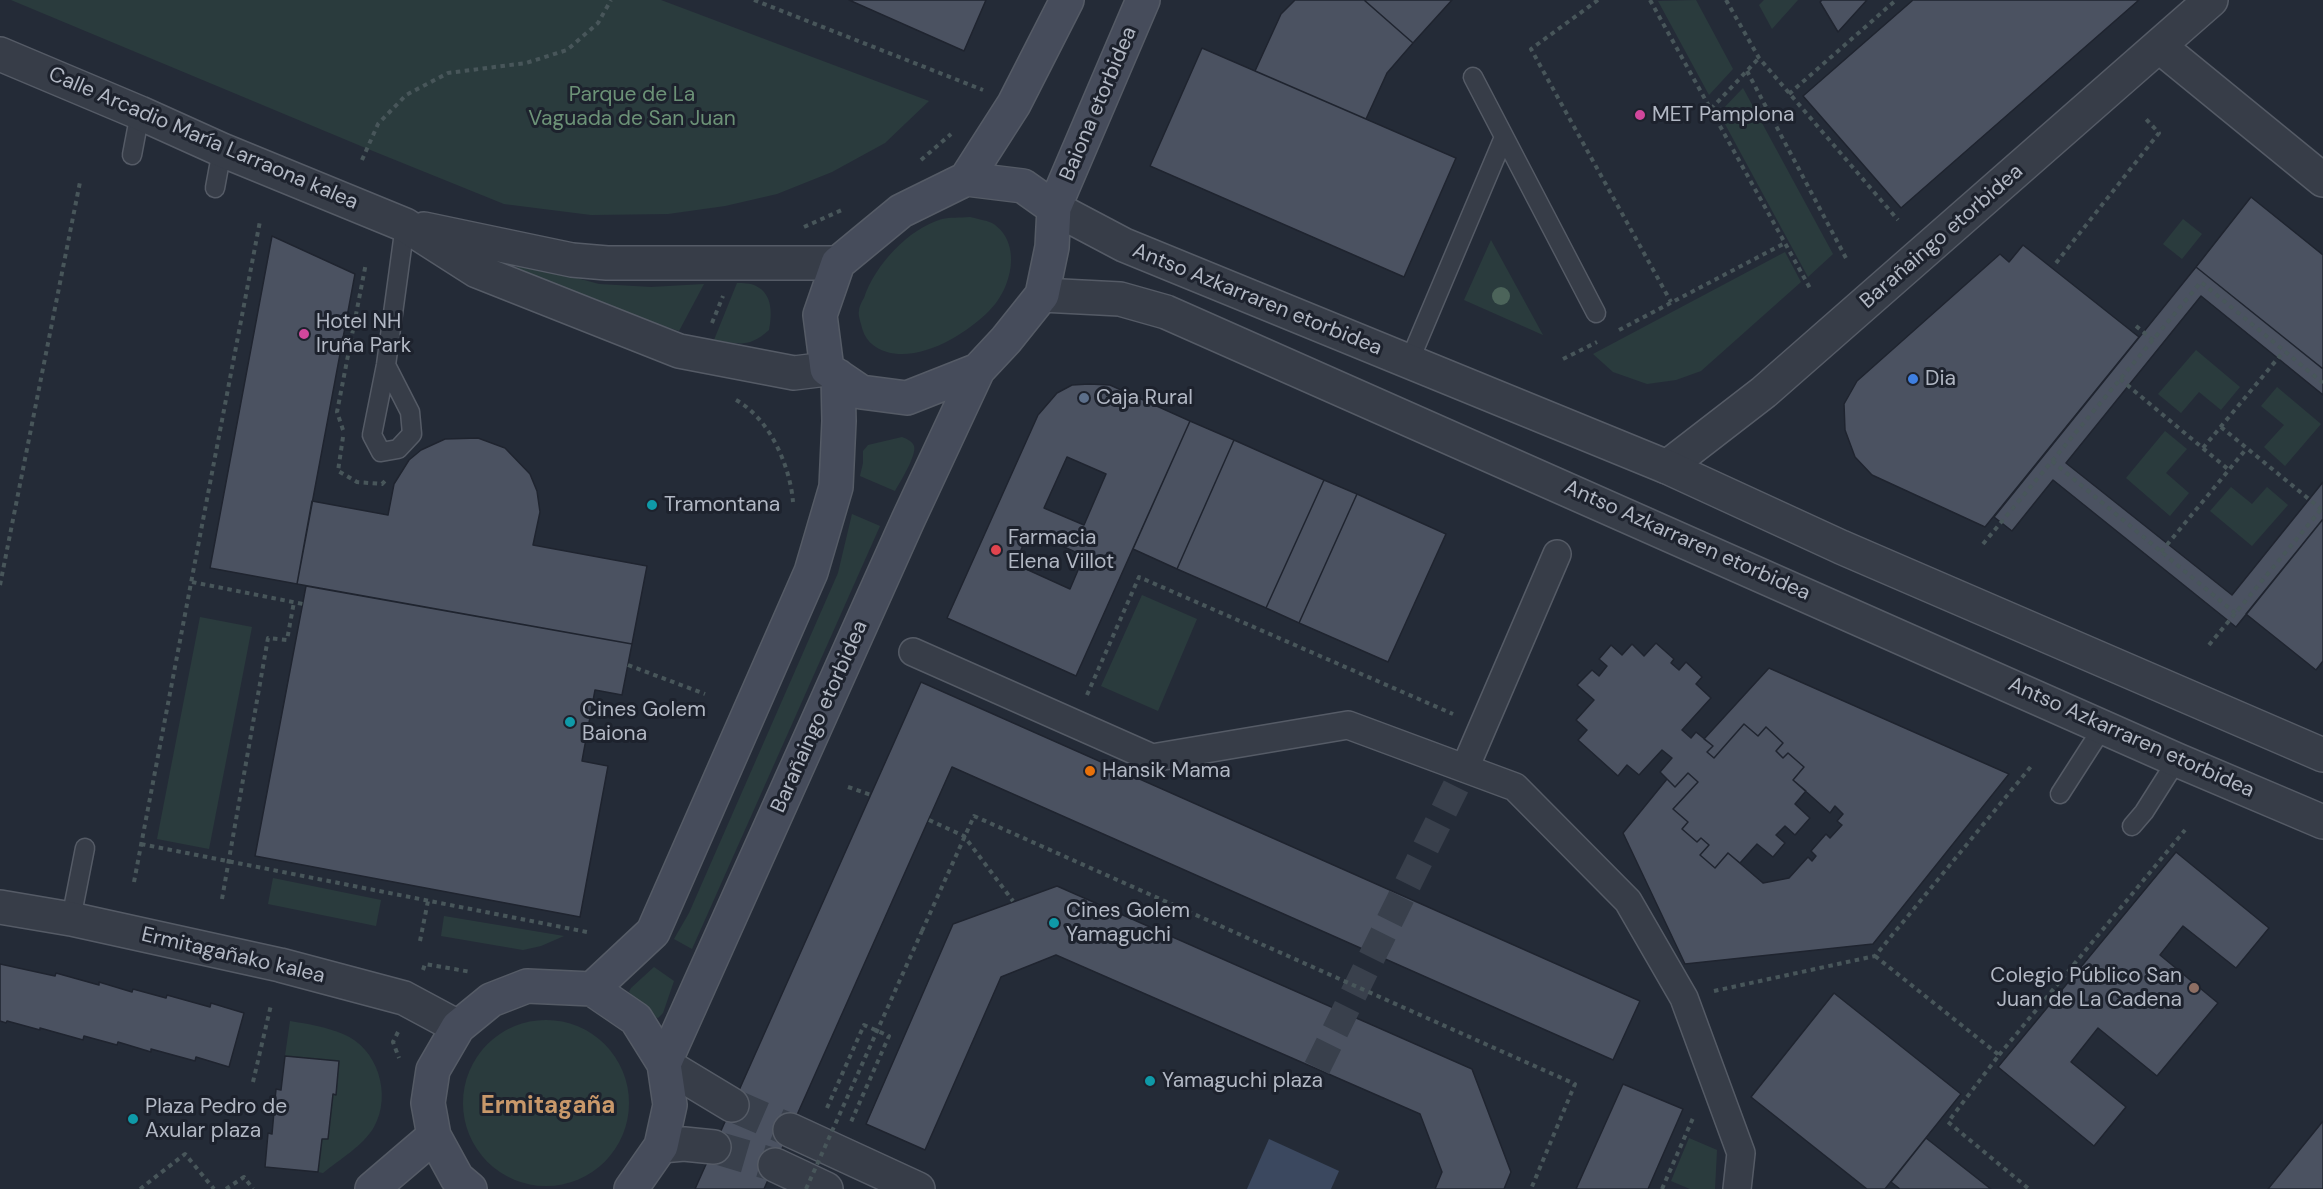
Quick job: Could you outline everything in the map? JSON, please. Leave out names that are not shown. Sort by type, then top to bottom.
[{"type":"main road","points":[[592,989],[653,932],[811,572],[836,487],[839,421],[833,373],[820,315],[838,263],[901,211],[966,179],[1014,104],[1067,0]]},
{"type":"main road","name":"Baiona etorbidea","points":[[1054,208],[1143,0]]},
{"type":"main road","points":[[833,373],[861,392],[907,398],[978,370],[1006,340],[1042,295],[1052,247],[1054,208],[1023,186],[966,179]]},
{"type":"main road","name":"Barañaingo etorbidea","points":[[664,1064],[908,520],[978,370]]},
{"type":"main road","points":[[470,1189],[457,1178],[434,1136],[428,1103],[433,1070],[458,1027],[491,1000],[527,986],[592,989],[636,1019],[664,1064],[670,1105],[661,1146],[631,1189]]},
{"type":"main road","points":[[372,1189],[434,1136]]},
{"type":"street","name":"Barañaingo etorbidea","points":[[1668,467],[1764,392],[2211,0]]},
{"type":"street","points":[[2159,46],[2323,180]]},
{"type":"street","name":"Calle Arcadio María Larraona kalea","points":[[0,54],[222,150],[405,225],[477,271],[679,351],[794,373],[833,373]]},
{"type":"street","name":"Antso Azkarraren etorbidea","points":[[1054,208],[1124,245],[1668,467],[1841,547],[2323,754]]},
{"type":"street","name":"Calle Arcadio María Larraona kalea","points":[[405,225],[572,260],[607,263],[838,263]]},
{"type":"street","name":"Antso Azkarraren etorbidea","points":[[1042,295],[1120,299],[1166,312],[2177,760],[2323,822]]},
{"type":"street","points":[[1465,768],[1557,554]]},
{"type":"street","points":[[913,652],[1152,758],[1348,725],[1515,787],[1628,901],[1684,998],[1741,1153],[1737,1189]]},
{"type":"street","name":"Ermitagañako kalea","points":[[0,907],[72,919],[280,965],[404,998],[458,1027]]},
{"type":"street","points":[[664,1064],[732,1105]]},
{"type":"street","points":[[790,1130],[918,1189]]},
{"type":"street","points":[[661,1146],[684,1144],[714,1147]]},
{"type":"street","points":[[775,1165],[826,1189]]},
{"type":"lane","points":[[1473,77],[1596,313]]},
{"type":"lane","points":[[132,155],[140,113]]},
{"type":"lane","points":[[1409,362],[1504,137]]},
{"type":"lane","points":[[215,188],[222,150]]},
{"type":"lane","points":[[386,365],[405,225]]},
{"type":"lane","points":[[2060,794],[2103,727]]},
{"type":"lane","points":[[2132,826],[2144,812],[2177,760]]},
{"type":"lane","points":[[72,919],[85,848]]},
{"type":"path","points":[[362,160],[378,124],[406,95],[448,73],[526,63],[567,50],[598,23],[611,0]]},
{"type":"path","points":[[754,0],[989,92]]},
{"type":"path","points":[[1598,0],[1531,49],[1671,302]]},
{"type":"path","points":[[1650,0],[1811,290]]},
{"type":"path","points":[[1726,0],[1759,58],[1898,220]]},
{"type":"path","points":[[1789,94],[1896,0]]},
{"type":"path","points":[[1711,109],[1759,58]]},
{"type":"path","points":[[1747,71],[1847,260]]},
{"type":"path","points":[[2056,263],[2159,133],[2145,118]]},
{"type":"path","points":[[917,163],[952,133]]},
{"type":"path","points":[[0,585],[80,182]]},
{"type":"path","points":[[795,230],[849,207]]},
{"type":"path","points":[[134,882],[260,221]]},
{"type":"path","points":[[1612,333],[1785,243]]},
{"type":"path","points":[[698,355],[728,286],[727,262]]},
{"type":"path","points":[[1983,544],[2201,282],[2323,383]]},
{"type":"path","points":[[2136,326],[2153,340]]},
{"type":"path","points":[[1563,359],[1602,339]]},
{"type":"path","points":[[2203,448],[2284,351]]},
{"type":"path","points":[[2120,379],[2229,470]]},
{"type":"path","points":[[728,395],[742,403],[765,425],[792,486],[794,508]]},
{"type":"path","points":[[2209,645],[2322,508],[2222,427]]},
{"type":"path","points":[[2161,552],[2247,448]]},
{"type":"path","points":[[2052,461],[2235,613]]},
{"type":"path","points":[[0,549],[7,550]]},
{"type":"path","points":[[1074,724],[1139,577],[1482,727]]},
{"type":"path","points":[[192,582],[303,604]]},
{"type":"path","points":[[222,899],[268,638],[287,640],[294,602]]},
{"type":"path","points":[[628,665],[705,694]]},
{"type":"path","points":[[1684,998],[1875,956],[2033,764]]},
{"type":"path","points":[[848,787],[871,795]]},
{"type":"path","points":[[806,1189],[974,816],[1575,1084],[1531,1189]]},
{"type":"path","points":[[929,820],[964,836],[1013,901]]},
{"type":"path","points":[[2029,1189],[1948,1122],[1999,1055],[2185,830]]},
{"type":"path","points":[[141,844],[587,932]]},
{"type":"path","points":[[420,941],[428,901]]},
{"type":"path","points":[[1875,956],[1999,1055]]},
{"type":"path","points":[[425,964],[479,973]]},
{"type":"path","points":[[254,1082],[271,1005]]},
{"type":"path","points":[[828,1106],[864,1025],[889,1036],[853,1117]]},
{"type":"path","points":[[393,1042],[400,1062]]},
{"type":"path","points":[[1662,1189],[1713,1073]]},
{"type":"path","points":[[140,1189],[185,1154],[214,1189]]},
{"type":"path","points":[[226,1189],[244,1177],[253,1189]]},
{"type":"green space","name":"Parque de La Vaguada de San Juan","points":[[11,0],[661,0],[929,101],[885,143],[832,172],[777,194],[725,206],[668,214],[591,215],[504,204]]},
{"type":"green space","points":[[1696,0],[1733,69],[1709,95],[1658,1]]},
{"type":"green space","points":[[1764,0],[1798,0],[1772,29],[1759,5]]},
{"type":"green space","points":[[1743,88],[1833,254],[1808,277],[1719,113]]},
{"type":"green space","points":[[970,217],[992,223],[1002,231],[1008,242],[1011,266],[1004,291],[997,302],[968,329],[942,344],[914,353],[900,354],[877,348],[862,329],[859,315],[861,304],[876,273],[894,250],[917,231],[945,218]]},
{"type":"green space","points":[[2183,219],[2202,234],[2182,259],[2163,244]]},
{"type":"green space","points":[[1491,240],[1543,335],[1464,300]]},
{"type":"green space","points":[[1785,252],[1801,282],[1701,371],[1676,380],[1647,384],[1613,372],[1593,354]]},
{"type":"green space","points":[[521,263],[599,284],[651,287],[704,284],[679,331],[613,310],[518,270],[517,266]]},
{"type":"green space","points":[[737,283],[754,285],[766,294],[771,312],[769,330],[749,342],[730,343],[714,340]]},
{"type":"green space","points":[[2196,350],[2240,387],[2221,410],[2199,392],[2181,413],[2158,394]]},
{"type":"green space","points":[[2277,387],[2321,424],[2285,466],[2264,447],[2284,425],[2261,406]]},
{"type":"green space","points":[[2165,431],[2187,449],[2166,473],[2189,493],[2170,516],[2126,478]]},
{"type":"green space","points":[[902,437],[912,443],[914,450],[908,468],[895,491],[860,476],[863,451],[868,445]]},
{"type":"green space","points":[[2231,487],[2252,504],[2267,487],[2288,505],[2252,546],[2210,511]]},
{"type":"green space","points":[[852,514],[880,526],[692,949],[674,939],[689,913],[838,573]]},
{"type":"green space","points":[[1142,595],[1197,619],[1158,711],[1101,686]]},
{"type":"green space","points":[[200,617],[252,627],[209,849],[157,839]]},
{"type":"green space","points":[[273,878],[381,900],[376,926],[268,904]]},
{"type":"green space","points":[[444,916],[564,936],[541,946],[523,950],[441,936]]},
{"type":"green space","points":[[654,967],[674,981],[663,1013],[658,1018],[651,1015],[629,992]]},
{"type":"green space","points":[[546,1020],[562,1021],[578,1026],[605,1044],[623,1071],[628,1087],[628,1119],[623,1135],[605,1162],[578,1180],[562,1185],[546,1186],[530,1185],[514,1180],[487,1162],[469,1135],[464,1119],[463,1103],[464,1087],[469,1071],[487,1044],[514,1026],[530,1021]]},
{"type":"green space","points":[[290,1021],[330,1029],[355,1041],[373,1061],[381,1087],[382,1101],[374,1127],[358,1146],[323,1173],[318,1172],[322,1139],[328,1139],[339,1062],[285,1056]]},
{"type":"green space","points":[[1689,1138],[1717,1150],[1715,1189],[1690,1189],[1671,1181]]},
{"type":"water","points":[[1269,1139],[1339,1171],[1331,1189],[1247,1189]]},
{"type":"building","points":[[849,0],[986,0],[964,51]]},
{"type":"building","points":[[1295,0],[1364,0],[1413,43],[1387,73],[1366,119],[1255,71],[1281,14]]},
{"type":"building","points":[[1364,0],[1452,0],[1413,43]]},
{"type":"building","points":[[1822,0],[1867,0],[1838,32],[1820,2]]},
{"type":"building","points":[[1913,0],[2139,0],[1901,208],[1803,96]]},
{"type":"building","points":[[1202,48],[1456,158],[1404,277],[1150,166]]},
{"type":"building","points":[[2251,197],[2323,255],[2323,369],[2196,267]]},
{"type":"building","points":[[272,236],[355,274],[297,584],[210,568]]},
{"type":"building","points":[[2023,245],[2139,337],[1985,527],[1872,475],[1855,457],[1845,430],[1844,404],[1857,381],[2000,254],[2009,262]]},
{"type":"building","points":[[2196,267],[2323,369],[2323,395],[2201,296],[2066,463],[2232,595],[2323,482],[2323,519],[2236,627],[2053,480],[2012,531],[1994,517]]},
{"type":"building","points":[[1072,385],[1110,385],[1190,421],[1076,676],[947,618],[1038,415],[1057,393]],"holes":[[[1067,457],[1106,474],[1084,525],[1044,508]],[[1029,531],[1084,556],[1070,589],[1015,564]]]},
{"type":"building","points":[[1190,421],[1234,440],[1177,569],[1133,549]]},
{"type":"building","points":[[478,438],[505,448],[530,474],[537,491],[540,512],[533,545],[647,566],[632,644],[297,584],[312,501],[388,515],[394,484],[409,460],[421,450],[445,439]]},
{"type":"building","points":[[1234,440],[1324,480],[1266,608],[1177,569]]},
{"type":"building","points":[[1324,480],[1357,494],[1299,623],[1266,608]]},
{"type":"building","points":[[1357,494],[1446,534],[1388,662],[1299,623]]},
{"type":"building","points":[[2323,519],[2323,661],[2316,670],[2246,614]]},
{"type":"building","points":[[306,586],[632,644],[622,695],[595,690],[582,761],[608,766],[580,917],[255,856]]},
{"type":"building","points":[[1656,643],[1674,659],[1671,663],[1679,670],[1686,662],[1702,677],[1696,684],[1711,698],[1682,730],[1691,738],[1696,732],[1713,746],[1707,752],[1714,758],[1744,724],[1758,736],[1766,727],[1783,743],[1776,751],[1783,758],[1788,753],[1804,767],[1793,780],[1806,791],[1795,804],[1810,818],[1795,835],[1785,826],[1776,835],[1785,843],[1773,857],[1757,844],[1740,863],[1728,853],[1715,868],[1700,855],[1709,845],[1701,838],[1697,842],[1682,829],[1688,822],[1673,809],[1698,782],[1688,773],[1675,787],[1660,772],[1672,758],[1662,750],[1639,775],[1627,765],[1618,776],[1578,740],[1587,730],[1576,720],[1594,700],[1577,685],[1592,670],[1599,676],[1607,666],[1599,659],[1611,645],[1622,655],[1632,644],[1644,656]]},
{"type":"building","points":[[1769,668],[2009,774],[1873,944],[1685,964],[1623,833],[1667,779],[1675,787],[1688,773],[1698,782],[1673,809],[1688,822],[1682,829],[1697,842],[1701,838],[1709,845],[1700,855],[1715,868],[1728,853],[1763,883],[1789,878],[1808,857],[1812,861],[1816,856],[1811,851],[1826,834],[1830,838],[1842,825],[1837,821],[1843,814],[1835,806],[1830,813],[1793,780],[1804,767],[1788,753],[1783,758],[1776,751],[1783,743],[1766,727],[1758,736],[1744,724],[1714,758],[1707,752],[1713,746],[1704,739]]},
{"type":"building","points":[[921,682],[1640,1001],[1613,1060],[952,767],[764,1189],[695,1189]]},
{"type":"building","points":[[2176,852],[2269,928],[2236,968],[2183,926],[2160,955],[2218,1003],[2157,1076],[2098,1028],[2071,1062],[2126,1107],[2094,1146],[1998,1067]]},
{"type":"building","points":[[1057,886],[1472,1069],[1511,1172],[1504,1189],[1435,1189],[1442,1172],[1420,1114],[1056,955],[1001,977],[925,1150],[866,1124],[953,924]]},
{"type":"building","points":[[0,964],[55,976],[56,973],[99,985],[99,982],[132,992],[133,989],[166,998],[167,995],[210,1007],[211,1003],[244,1013],[229,1067],[196,1057],[195,1061],[151,1049],[151,1052],[118,1042],[117,1045],[84,1036],[83,1040],[40,1028],[40,1030],[0,1021]]},
{"type":"building","points":[[1834,993],[1961,1094],[1885,1189],[1867,1189],[1751,1097]]},
{"type":"building","points":[[285,1056],[339,1061],[328,1139],[322,1139],[318,1172],[265,1167],[268,1133],[272,1134],[276,1089],[281,1090]]},
{"type":"building","points":[[1623,1084],[1683,1109],[1648,1189],[1576,1189]]},
{"type":"building","points":[[2323,1121],[2323,1189],[2268,1189]]},
{"type":"building","points":[[1926,1138],[1991,1189],[1900,1189],[1891,1182]]},
{"type":"tunnel","points":[[1317,1068],[1465,768]]},
{"type":"tunnel","points":[[732,1105],[790,1130]]},
{"type":"tunnel","points":[[714,1147],[775,1165]]},
{"type":"place","name":"MET Pamplona","points":[[1640,115]]},
{"type":"place","name":"Hotel NH Iruña Park","points":[[304,334]]},
{"type":"place","name":"Dia","points":[[1913,379]]},
{"type":"place","name":"Caja Rural","points":[[1084,398]]},
{"type":"place","name":"Tramontana","points":[[652,505]]},
{"type":"place","name":"Farmacia Elena Villot","points":[[996,550]]},
{"type":"place","name":"Cines Golem Baiona","points":[[570,722]]},
{"type":"place","name":"Hansik Mama","points":[[1090,771]]},
{"type":"place","name":"Cines Golem Yamaguchi","points":[[1054,923]]},
{"type":"place","name":"Colegio Público San Juan de La Cadena","points":[[2194,988]]},
{"type":"place","name":"Yamaguchi plaza","points":[[1150,1081]]},
{"type":"place","name":"Plaza Pedro de Axular plaza","points":[[133,1119]]},
{"type":"district","name":"Ermitagaña","points":[[548,1107]]}]
